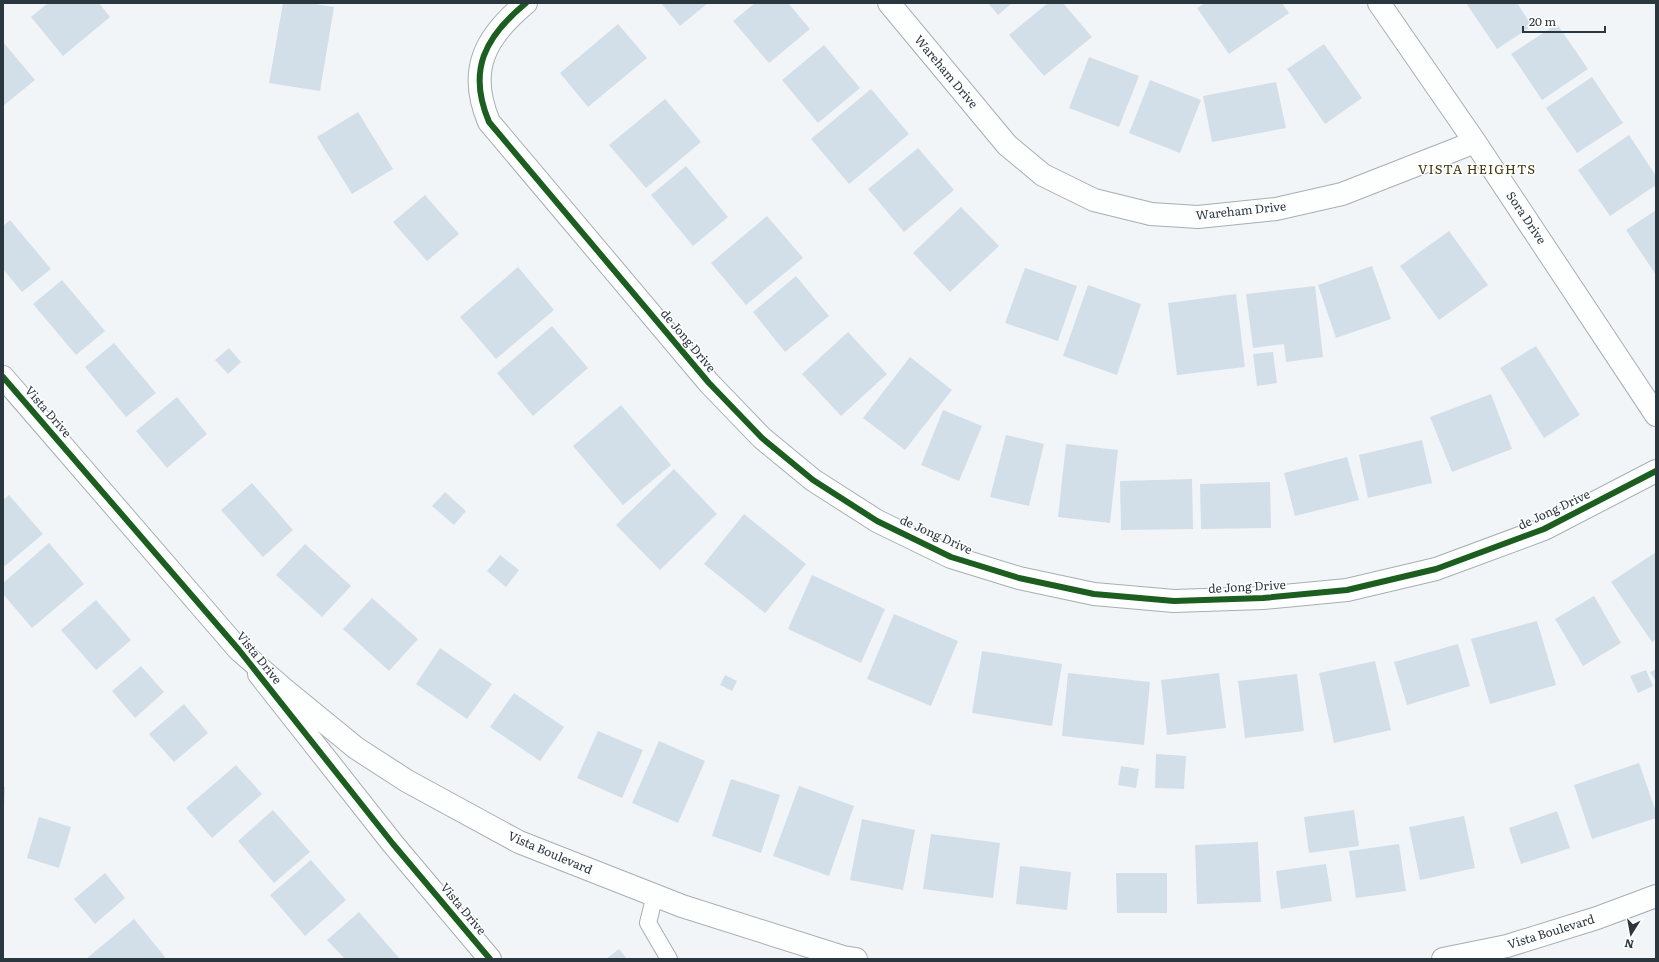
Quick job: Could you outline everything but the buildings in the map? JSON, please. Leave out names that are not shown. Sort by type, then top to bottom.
[{"type":"street","name":"de Jong Drive","points":[[526,3],[509,17],[494,35],[482,61],[479,85],[483,107],[489,122],[709,383],[762,438],[813,480],[878,521],[950,557],[1020,578],[1094,594],[1174,602],[1263,598],[1347,590],[1436,569],[1544,530],[1656,471]]},
{"type":"street","name":"Wareham Drive","points":[[889,3],[1008,145],[1043,175],[1094,200],[1151,214],[1198,217],[1276,209],[1342,194],[1475,142]]},
{"type":"street","name":"Sora Drive","points":[[1379,3],[1475,142],[1656,415]]},
{"type":"street","name":"Vista Drive","points":[[3,377],[239,650],[393,844],[490,959]]},
{"type":"street","name":"Vista Boulevard","points":[[239,650],[356,748],[407,781],[519,842],[682,906],[843,957],[856,959]]},
{"type":"street","name":"Vista Boulevard","points":[[1443,959],[1508,946],[1597,918],[1656,896]]},
{"type":"lane","points":[[655,896],[648,923],[669,959]]},
{"type":"cycle path","points":[[526,3],[500,29],[490,42],[484,56],[480,70],[480,86],[483,103],[489,122],[709,383],[762,438],[813,480],[877,521],[951,557],[1019,578],[1094,594],[1174,601],[1263,598],[1347,590],[1436,569],[1544,529],[1656,471]]},
{"type":"cycle path","points":[[3,377],[239,650],[393,844],[490,959]]},
{"type":"district","name":"VISTA HEIGHTS","points":[[1477,169]]}]
